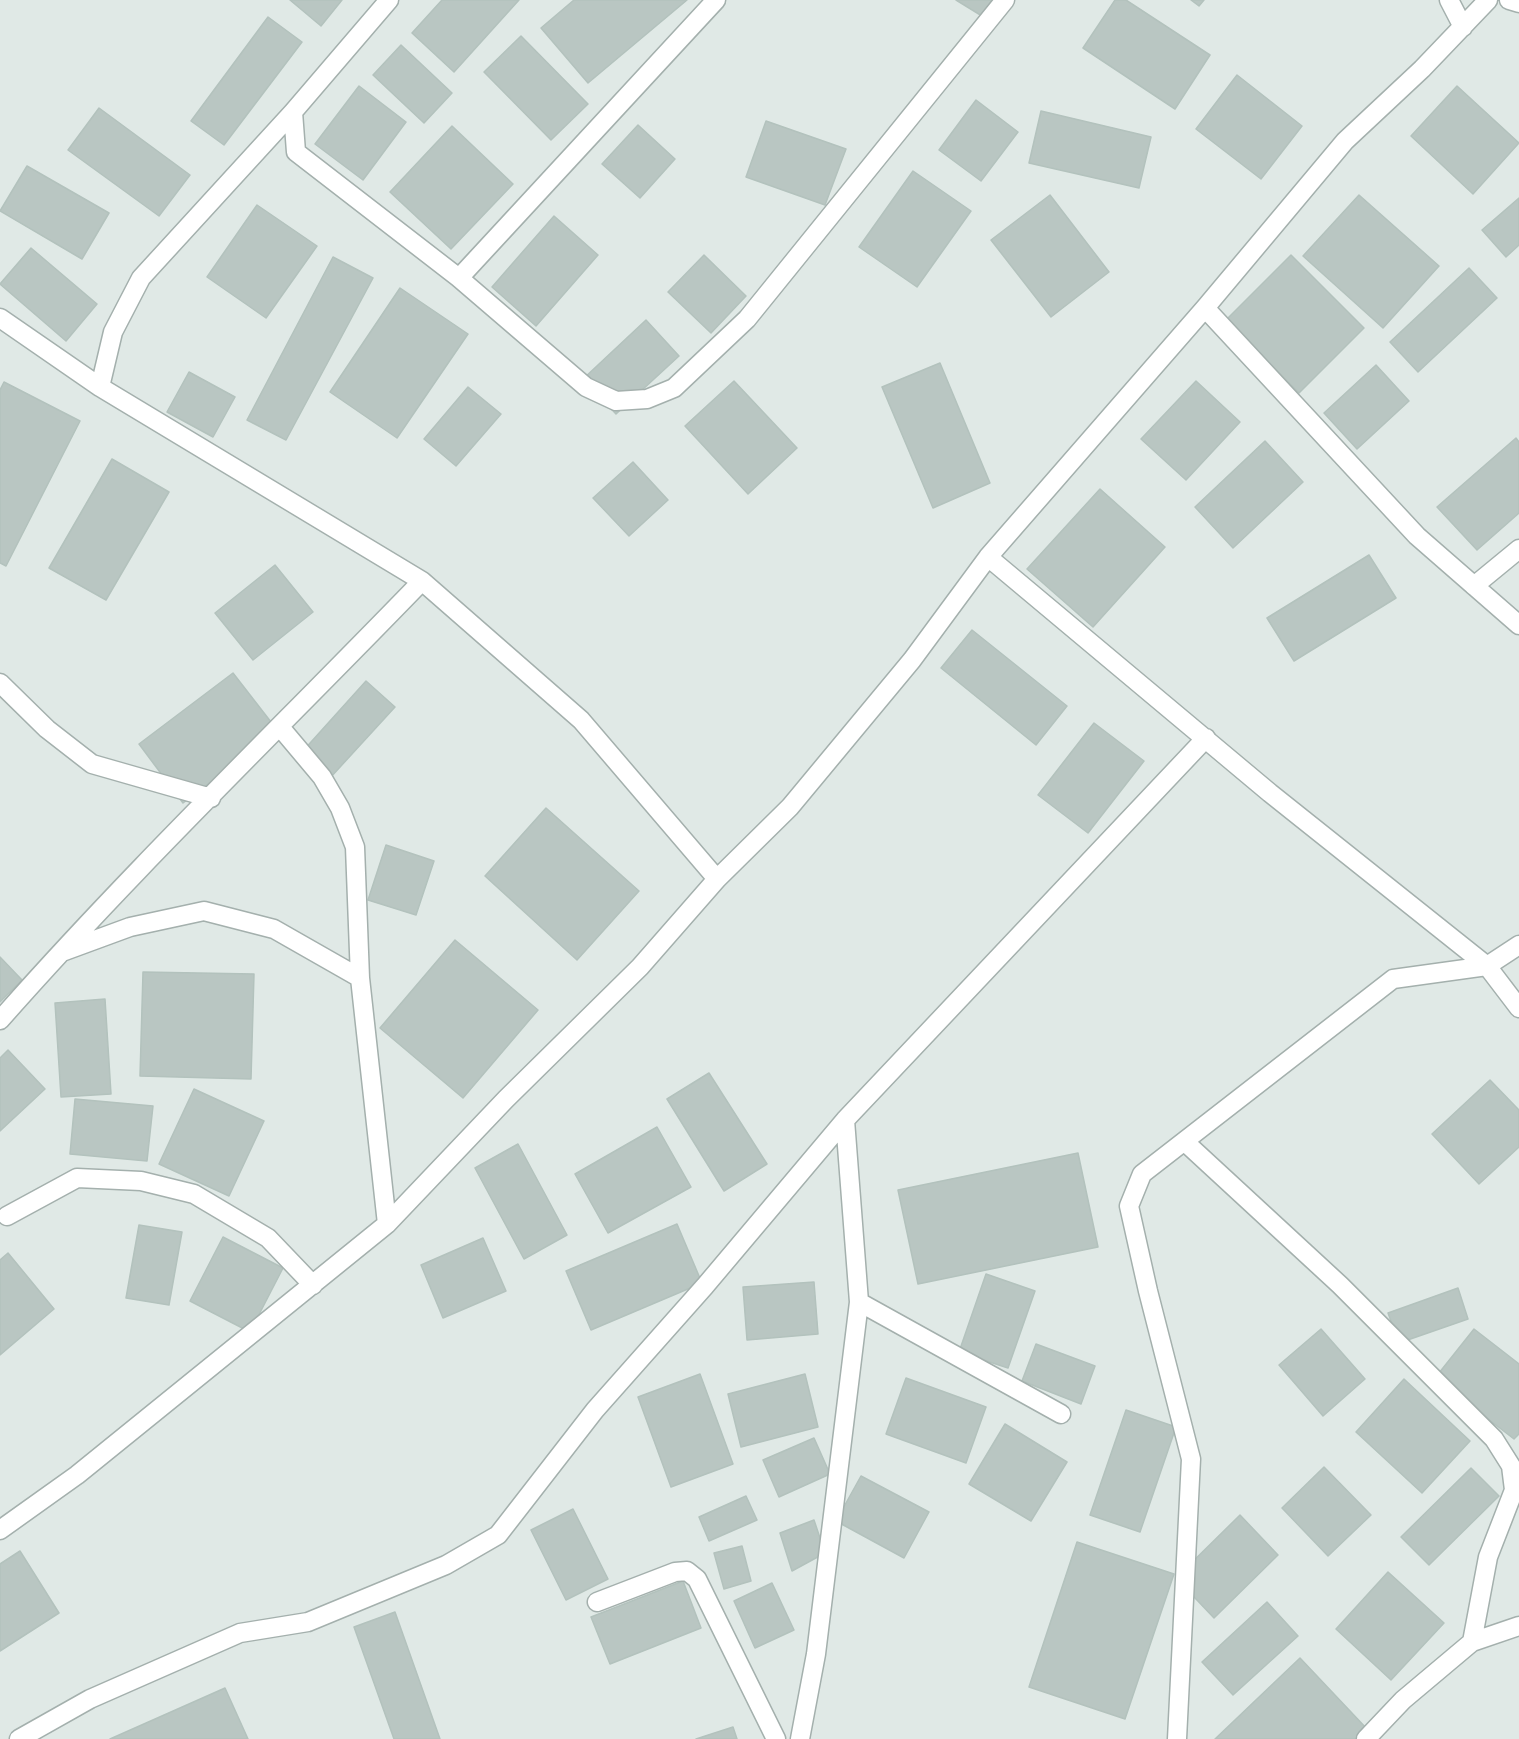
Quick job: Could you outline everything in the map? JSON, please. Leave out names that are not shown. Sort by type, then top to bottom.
[{"type":"street","points":[[100,387],[113,332],[141,278],[293,111],[389,0]]},
{"type":"street","points":[[459,278],[716,0]]},
{"type":"street","points":[[293,111],[296,152],[459,278],[586,387],[616,401],[648,399],[674,387],[747,320],[1005,0]]},
{"type":"street","points":[[1449,0],[1463,27]]},
{"type":"street","points":[[0,1530],[77,1475],[387,1224],[506,1100],[640,967],[717,879],[790,807],[912,660],[988,557],[1205,308],[1345,141],[1422,69],[1488,0]]},
{"type":"street","points":[[1509,0],[1519,3]]},
{"type":"street","points":[[1205,308],[1417,536],[1519,625]]},
{"type":"street","points":[[0,318],[100,387],[422,581],[581,720],[717,879]]},
{"type":"street","points":[[1474,586],[1519,549]]},
{"type":"street","points":[[988,557],[1279,800],[1487,966],[1519,1008]]},
{"type":"street","points":[[0,1020],[58,953],[422,581]]},
{"type":"street","points":[[0,683],[47,729],[92,764],[210,798]]},
{"type":"street","points":[[280,727],[322,777],[340,808],[355,847],[360,978],[387,1224]]},
{"type":"street","points":[[20,1739],[90,1699],[240,1633],[308,1622],[446,1564],[498,1535],[595,1410],[705,1286],[845,1120],[1206,738]]},
{"type":"street","points":[[58,953],[130,927],[204,911],[274,929],[360,978]]},
{"type":"street","points":[[1177,1739],[1191,1459],[1148,1292],[1129,1206],[1142,1174],[1393,979],[1487,966],[1519,945]]},
{"type":"street","points":[[800,1739],[816,1654],[860,1302],[845,1120]]},
{"type":"street","points":[[1185,1142],[1348,1293],[1494,1439],[1511,1466],[1514,1490],[1488,1557],[1472,1642]]},
{"type":"street","points":[[7,1216],[78,1178],[141,1180],[194,1194],[268,1238],[313,1285]]},
{"type":"street","points":[[860,1302],[1061,1413]]},
{"type":"street","points":[[597,1602],[675,1572],[687,1571],[698,1579],[776,1739]]},
{"type":"street","points":[[1366,1739],[1403,1700],[1472,1642],[1519,1626]]},
{"type":"building","points":[[290,0],[342,0],[321,26]]},
{"type":"building","points":[[442,0],[519,0],[454,72],[412,33]]},
{"type":"building","points":[[574,0],[687,0],[588,83],[541,28]]},
{"type":"building","points":[[956,0],[992,0],[982,16]]},
{"type":"building","points":[[1115,0],[1126,0],[1210,55],[1175,109],[1083,48]]},
{"type":"building","points":[[1191,0],[1204,0],[1199,6]]},
{"type":"building","points":[[268,17],[302,42],[224,145],[191,121]]},
{"type":"building","points":[[521,36],[588,104],[551,140],[484,72]]},
{"type":"building","points":[[401,45],[452,93],[424,123],[373,75]]},
{"type":"building","points":[[1237,75],[1302,126],[1261,179],[1196,129]]},
{"type":"building","points":[[359,86],[406,122],[363,180],[315,144]]},
{"type":"building","points":[[1457,86],[1519,143],[1473,194],[1411,136]]},
{"type":"building","points":[[976,100],[1018,132],[981,181],[939,150]]},
{"type":"building","points":[[99,108],[190,175],[159,216],[68,150]]},
{"type":"building","points":[[1041,111],[1151,137],[1139,188],[1029,163]]},
{"type":"building","points":[[766,121],[846,149],[825,205],[746,177]]},
{"type":"building","points":[[638,125],[675,159],[640,198],[602,164]]},
{"type":"building","points":[[452,126],[513,184],[451,249],[390,192]]},
{"type":"building","points":[[27,166],[109,213],[82,259],[0,211]]},
{"type":"building","points":[[913,171],[971,211],[917,287],[859,247]]},
{"type":"building","points":[[1050,195],[1109,272],[1051,317],[991,240]]},
{"type":"building","points":[[1359,195],[1439,266],[1383,328],[1303,256]]},
{"type":"building","points":[[1519,198],[1519,245],[1506,257],[1482,230]]},
{"type":"building","points":[[257,205],[317,246],[266,318],[207,277]]},
{"type":"building","points":[[554,216],[598,255],[536,326],[492,287]]},
{"type":"building","points":[[31,248],[97,304],[66,341],[0,284]]},
{"type":"building","points":[[704,255],[746,296],[711,333],[668,292]]},
{"type":"building","points":[[1291,255],[1364,328],[1299,393],[1226,320]]},
{"type":"building","points":[[333,257],[373,278],[286,440],[247,420]]},
{"type":"building","points":[[1469,268],[1497,298],[1418,372],[1390,342]]},
{"type":"building","points":[[400,288],[468,334],[397,438],[330,392]]},
{"type":"building","points":[[646,320],[679,356],[616,414],[583,379]]},
{"type":"building","points":[[940,363],[990,483],[933,508],[882,387]]},
{"type":"building","points":[[1376,365],[1409,401],[1357,449],[1324,413]]},
{"type":"building","points":[[189,372],[235,397],[213,437],[167,412]]},
{"type":"building","points":[[734,381],[797,448],[748,494],[685,426]]},
{"type":"building","points":[[1196,381],[1240,422],[1186,480],[1141,439]]},
{"type":"building","points":[[4,382],[80,421],[6,566],[0,563],[0,390]]},
{"type":"building","points":[[468,387],[501,414],[456,466],[424,439]]},
{"type":"building","points":[[1516,438],[1519,442],[1519,513],[1477,550],[1437,507]]},
{"type":"building","points":[[1265,441],[1303,482],[1233,548],[1195,507]]},
{"type":"building","points":[[112,459],[169,492],[106,600],[49,568]]},
{"type":"building","points":[[633,462],[668,500],[629,536],[593,498]]},
{"type":"building","points":[[1100,489],[1165,547],[1093,627],[1027,569]]},
{"type":"building","points":[[1369,555],[1396,598],[1294,661],[1267,618]]},
{"type":"building","points":[[275,565],[313,612],[253,660],[215,613]]},
{"type":"building","points":[[972,630],[1067,706],[1036,745],[941,668]]},
{"type":"building","points":[[233,673],[278,731],[183,803],[139,744]]},
{"type":"building","points":[[366,681],[395,707],[330,778],[302,752]]},
{"type":"building","points":[[1094,723],[1144,761],[1088,833],[1038,795]]},
{"type":"building","points":[[546,808],[639,891],[577,960],[485,876]]},
{"type":"building","points":[[386,845],[434,861],[416,915],[368,900]]},
{"type":"building","points":[[455,940],[538,1010],[463,1098],[380,1028]]},
{"type":"building","points":[[0,957],[22,980],[0,1002]]},
{"type":"building","points":[[143,972],[254,974],[251,1079],[140,1076]]},
{"type":"building","points":[[105,999],[111,1094],[61,1097],[55,1003]]},
{"type":"building","points":[[8,1050],[45,1089],[0,1131],[0,1058]]},
{"type":"building","points":[[709,1073],[767,1164],[724,1191],[667,1099]]},
{"type":"building","points":[[1490,1080],[1519,1110],[1519,1147],[1479,1184],[1432,1134]]},
{"type":"building","points":[[194,1089],[264,1121],[229,1196],[159,1164]]},
{"type":"building","points":[[75,1099],[153,1106],[147,1161],[70,1154]]},
{"type":"building","points":[[657,1127],[691,1187],[608,1233],[575,1174]]},
{"type":"building","points":[[518,1144],[567,1235],[524,1259],[475,1168]]},
{"type":"building","points":[[1078,1153],[1098,1247],[918,1284],[898,1190]]},
{"type":"building","points":[[677,1224],[702,1283],[591,1330],[566,1271]]},
{"type":"building","points":[[139,1225],[182,1232],[169,1305],[126,1298]]},
{"type":"building","points":[[223,1237],[283,1268],[250,1332],[190,1301]]},
{"type":"building","points":[[483,1238],[506,1291],[443,1318],[421,1265]]},
{"type":"building","points":[[8,1253],[54,1309],[0,1355],[0,1260]]},
{"type":"building","points":[[986,1274],[1035,1291],[1008,1368],[959,1352]]},
{"type":"building","points":[[814,1282],[818,1334],[747,1340],[743,1287]]},
{"type":"building","points":[[1458,1288],[1468,1319],[1399,1343],[1388,1313]]},
{"type":"building","points":[[1321,1329],[1365,1379],[1323,1416],[1279,1365]]},
{"type":"building","points":[[1474,1329],[1519,1364],[1519,1434],[1514,1439],[1435,1378]]},
{"type":"building","points":[[1036,1344],[1095,1366],[1081,1404],[1022,1381]]},
{"type":"building","points":[[700,1374],[733,1464],[671,1487],[638,1397]]},
{"type":"building","points":[[805,1374],[818,1427],[741,1447],[728,1394]]},
{"type":"building","points":[[906,1378],[986,1407],[966,1463],[886,1434]]},
{"type":"building","points":[[1404,1379],[1470,1441],[1422,1493],[1356,1432]]},
{"type":"building","points":[[1126,1410],[1176,1427],[1140,1532],[1090,1515]]},
{"type":"building","points":[[1005,1424],[1067,1462],[1031,1521],[969,1484]]},
{"type":"building","points":[[814,1438],[830,1474],[779,1497],[763,1460]]},
{"type":"building","points":[[1324,1467],[1371,1515],[1328,1556],[1282,1508]]},
{"type":"building","points":[[1471,1468],[1499,1496],[1429,1565],[1401,1537]]},
{"type":"building","points":[[861,1476],[929,1512],[904,1558],[836,1521]]},
{"type":"building","points":[[746,1496],[757,1520],[709,1541],[699,1517]]},
{"type":"building","points":[[573,1509],[608,1579],[566,1600],[531,1530]]},
{"type":"building","points":[[1240,1515],[1278,1555],[1214,1618],[1176,1578]]},
{"type":"building","points":[[814,1520],[825,1553],[792,1571],[780,1533]]},
{"type":"building","points":[[1077,1542],[1174,1574],[1125,1719],[1029,1687]]},
{"type":"building","points":[[742,1546],[751,1581],[724,1589],[714,1553]]},
{"type":"building","points":[[20,1551],[59,1613],[0,1651],[0,1564]]},
{"type":"building","points":[[1388,1572],[1444,1623],[1391,1680],[1336,1629]]},
{"type":"building","points":[[683,1581],[701,1628],[610,1664],[591,1617]]},
{"type":"building","points":[[772,1583],[794,1630],[755,1648],[734,1601]]},
{"type":"building","points":[[1267,1602],[1298,1636],[1233,1695],[1202,1662]]},
{"type":"building","points":[[395,1612],[440,1739],[394,1739],[354,1627]]},
{"type":"building","points":[[1300,1658],[1368,1730],[1358,1739],[1215,1739]]},
{"type":"building","points":[[225,1688],[248,1739],[110,1739]]},
{"type":"building","points":[[733,1727],[737,1739],[696,1739]]}]
